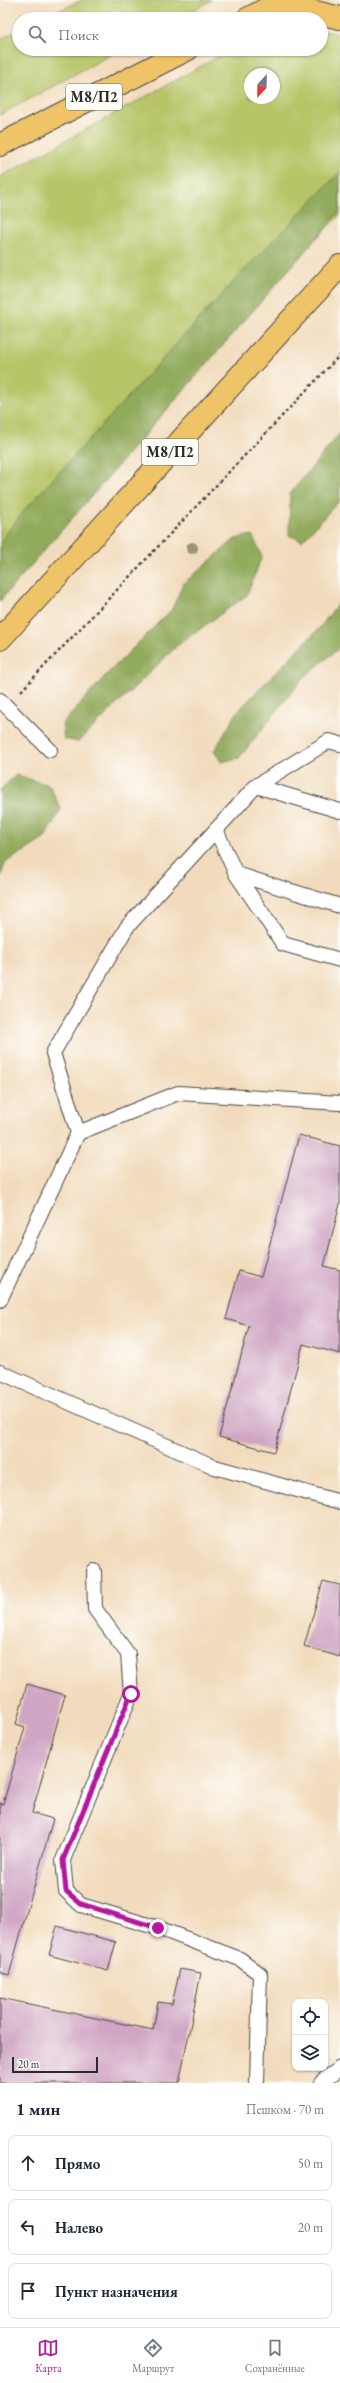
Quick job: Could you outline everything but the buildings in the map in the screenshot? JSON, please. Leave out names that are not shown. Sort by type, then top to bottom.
[{"type":"highway","points":[[261,12],[281,2],[318,12]]},
{"type":"highway","points":[[328,15],[340,18]]},
{"type":"highway","name":"М8/П2","points":[[0,145],[174,56]]},
{"type":"highway","name":"М8/П2","points":[[0,639],[340,266]]},
{"type":"lane","points":[[3,703],[50,750]]},
{"type":"lane","points":[[0,1300],[78,1133],[53,1053],[127,927],[256,786],[329,741],[340,744]]},
{"type":"lane","points":[[256,786],[340,812]]},
{"type":"lane","points":[[216,830],[236,874],[283,944],[340,960]]},
{"type":"lane","points":[[236,874],[340,906]]},
{"type":"lane","points":[[78,1133],[178,1093],[340,1103]]},
{"type":"lane","points":[[0,1372],[215,1467],[340,1502]]},
{"type":"lane","points":[[94,1571],[95,1609],[128,1654],[131,1694],[63,1860],[66,1891],[81,1904],[158,1928],[240,1959],[260,1974],[257,2083]]},
{"type":"lane","points":[[321,2083],[340,2068]]},
{"type":"path","points":[[3,703],[340,355]]},
{"type":"green space","points":[[82,0],[212,0],[190,12],[57,12]]},
{"type":"green space","points":[[328,32],[340,35],[340,215],[314,241],[0,590],[0,177],[219,56],[328,56]]},
{"type":"green space","points":[[12,33],[12,56],[108,56],[0,115],[0,39]]},
{"type":"green space","points":[[340,172],[340,211],[0,601],[0,543],[22,513],[232,283]]},
{"type":"green space","points":[[340,433],[340,500],[302,541],[289,535],[290,494]]},
{"type":"green space","points":[[252,535],[262,556],[247,595],[178,645],[78,742],[64,739],[62,724],[109,672],[172,609],[183,584],[235,539]]},
{"type":"green space","points":[[340,601],[340,647],[302,679],[239,758],[221,762],[214,751],[238,711],[321,626]]},
{"type":"green space","points":[[16,775],[49,785],[61,809],[44,839],[5,863],[0,880],[0,790]]},
{"type":"route","points":[[131,1694],[63,1860],[66,1891],[81,1904],[158,1928]]}]
